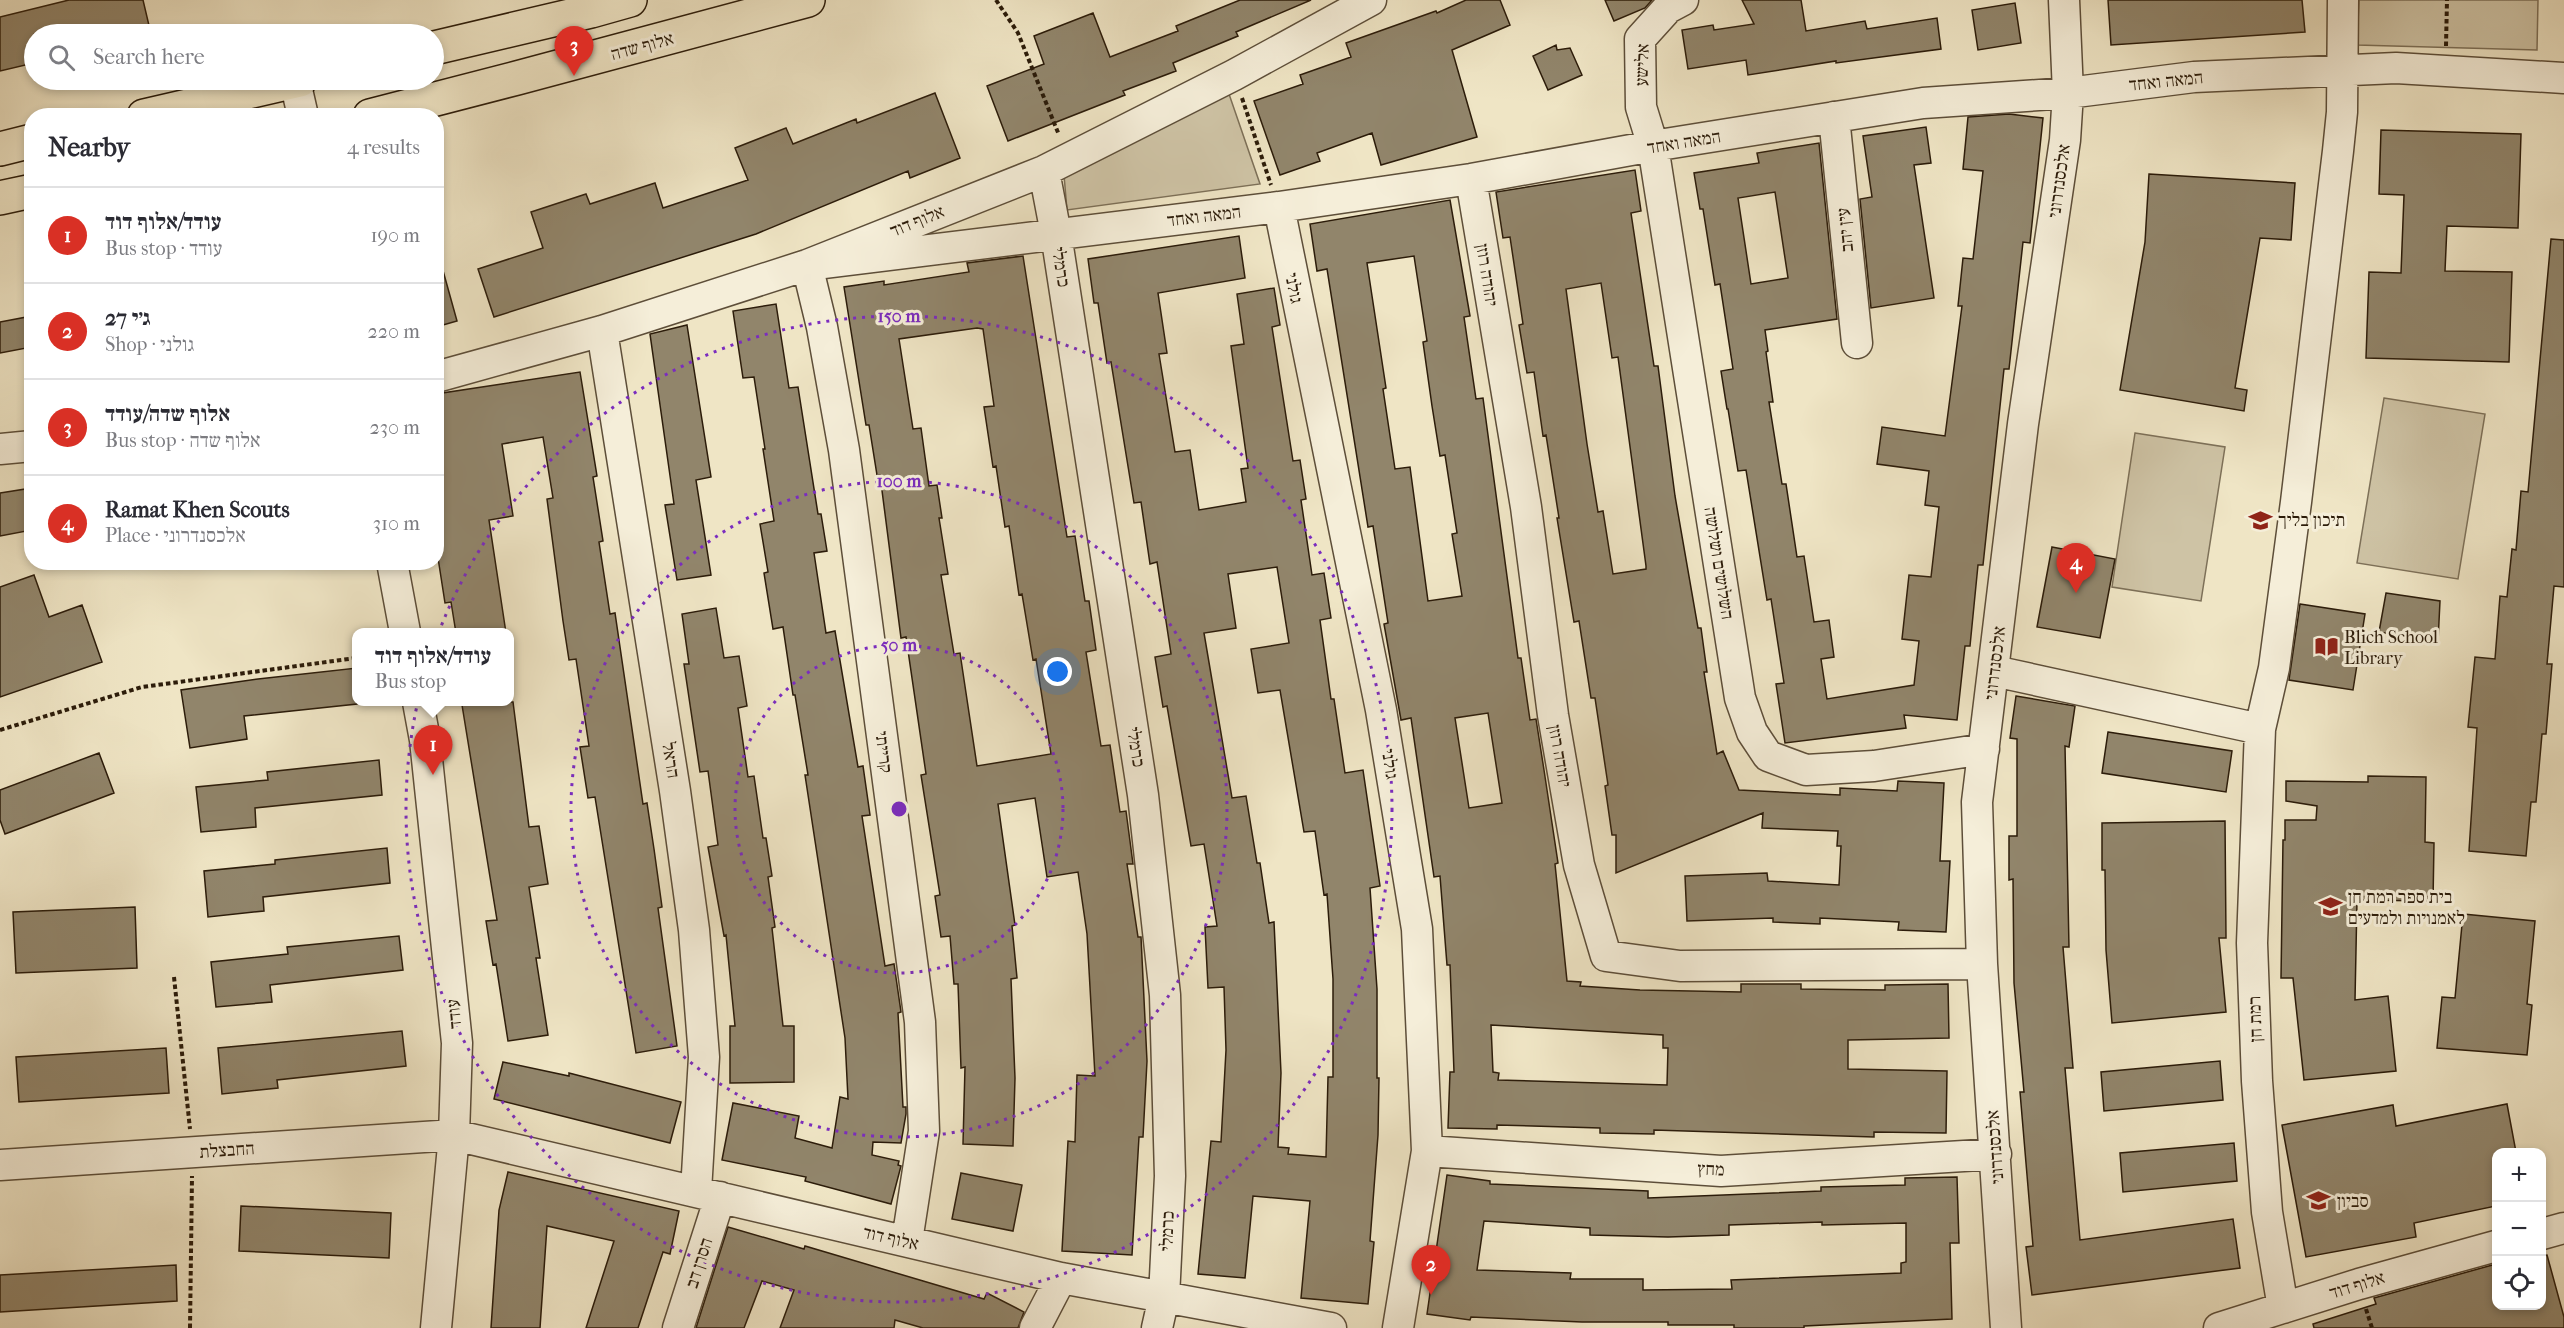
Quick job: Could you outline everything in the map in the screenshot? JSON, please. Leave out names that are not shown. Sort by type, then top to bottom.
[{"type":"main road","points":[[444,46],[630,0]]},
{"type":"main road","name":"אלוף שדה","points":[[401,108],[540,73],[808,0]]},
{"type":"main road","points":[[178,108],[255,90]]},
{"type":"main road","points":[[0,149],[24,143]]},
{"type":"main road","points":[[0,198],[24,193]]},
{"type":"street","name":"אלוף דוד","points":[[444,375],[602,332],[807,265],[1056,165],[1234,75],[1371,0]]},
{"type":"street","name":"אלישע","points":[[1653,146],[1641,107],[1640,39],[1668,8],[1683,0]]},
{"type":"street","name":"אלכסנדרוני","points":[[2006,1328],[1982,964],[1977,802],[2023,424],[2065,140],[2068,93],[2064,0]]},
{"type":"street","points":[[2342,71],[2343,0]]},
{"type":"street","name":"המאה ואחד","points":[[807,265],[1279,207],[1471,179],[1653,146],[1923,103],[2068,93],[2194,77],[2396,68],[2564,78]]},
{"type":"street","name":"רמת חן","points":[[2283,1308],[2267,1212],[2257,1081],[2252,943],[2260,729],[2274,668],[2296,502],[2342,112],[2342,71]]},
{"type":"street","points":[[299,90],[302,108]]},
{"type":"street","name":"עין יהב","points":[[1834,117],[1857,343]]},
{"type":"street","name":"השלושים ושלושה","points":[[1653,146],[1740,698],[1752,732],[1768,756],[1806,770],[1874,766],[1984,748]]},
{"type":"street","name":"כרמלי","points":[[1056,165],[1056,234],[1143,795],[1165,995],[1170,1176],[1164,1297],[1157,1328]]},
{"type":"street","name":"יהודה רוזן","points":[[1471,179],[1526,507],[1558,750],[1578,865],[1605,956],[1680,966],[1982,964]]},
{"type":"street","name":"גולני","points":[[1279,207],[1381,710],[1417,928],[1427,1151],[1398,1328]]},
{"type":"street","name":"קרייתי","points":[[807,265],[822,327],[844,450],[920,1022],[924,1131],[907,1241]]},
{"type":"street","name":"הראל","points":[[602,332],[675,791],[694,930],[704,1057],[708,1194]]},
{"type":"street","points":[[0,448],[24,446]]},
{"type":"street","points":[[393,570],[404,628]]},
{"type":"street","points":[[1994,671],[2260,729]]},
{"type":"street","name":"עודד","points":[[419,706],[425,740],[458,1043],[454,1135],[436,1328]]},
{"type":"street","name":"אלוף דוד","points":[[454,1135],[1062,1278],[1331,1328]]},
{"type":"street","name":"החבצלת","points":[[0,1165],[454,1135]]},
{"type":"street","name":"מחץ","points":[[1427,1151],[1721,1170],[1996,1154]]},
{"type":"street","name":"הסרן דב","points":[[678,1328],[708,1194]]},
{"type":"street","points":[[2546,1233],[2564,1228]]},
{"type":"street","name":"אלוף דוד","points":[[2219,1328],[2359,1284],[2492,1247]]},
{"type":"street","points":[[1035,1328],[1062,1278]]},
{"type":"path","points":[[996,0],[1018,33],[1056,165]]},
{"type":"path","points":[[2445,71],[2447,0]]},
{"type":"path","points":[[1234,75],[1279,207]]},
{"type":"path","points":[[0,730],[142,687],[352,659]]},
{"type":"shaded area","points":[[2359,0],[2538,0],[2537,50],[2357,45]]},
{"type":"shaded area","points":[[1229,94],[1260,184],[1067,210],[1064,175]]},
{"type":"shaded area","points":[[2384,398],[2485,414],[2458,579],[2357,563]]},
{"type":"shaded area","points":[[2135,433],[2225,447],[2201,601],[2112,587]]},
{"type":"building","points":[[69,0],[143,0],[149,24],[24,24],[24,65],[0,71],[0,17]]},
{"type":"building","points":[[1240,0],[1311,0],[1236,32],[1238,36],[1173,63],[1176,71],[1123,91],[1125,95],[1008,141],[987,86],[1044,64],[1034,36],[1093,13],[1110,57],[1178,31],[1176,26]]},
{"type":"building","points":[[1466,0],[1500,0],[1510,25],[1452,50],[1477,137],[1381,165],[1372,133],[1317,153],[1320,161],[1280,175],[1254,101],[1303,84],[1300,75],[1351,57],[1346,43],[1436,11],[1437,13]]},
{"type":"building","points":[[1605,0],[1652,0],[1645,8],[1614,21]]},
{"type":"building","points":[[1742,0],[1801,0],[1806,31],[1865,21],[1867,29],[1937,18],[1941,49],[1836,63],[1836,61],[1748,75],[1746,60],[1688,69],[1682,30],[1713,25],[1714,30],[1754,24]]},
{"type":"building","points":[[2108,0],[2302,0],[2305,32],[2111,45]]},
{"type":"building","points":[[2015,3],[2021,43],[1978,50],[1972,10]]},
{"type":"building","points":[[1556,45],[1557,50],[1570,48],[1582,75],[1548,90],[1533,56]]},
{"type":"building","points":[[935,93],[960,158],[910,178],[908,171],[756,234],[494,317],[478,269],[543,248],[531,212],[586,194],[590,204],[655,183],[663,208],[748,180],[735,148],[786,128],[793,144],[856,119],[857,123]]},
{"type":"building","points":[[2009,114],[2043,118],[2030,243],[2023,242],[2009,369],[2004,369],[1983,565],[1978,565],[1970,646],[1965,646],[1957,720],[1904,715],[1906,728],[1785,743],[1776,684],[1784,683],[1771,599],[1767,600],[1746,470],[1738,471],[1721,371],[1733,369],[1720,284],[1715,285],[1703,209],[1700,209],[1694,173],[1759,163],[1757,153],[1819,143],[1837,319],[1765,330],[1773,402],[1769,402],[1782,484],[1786,484],[1797,557],[1804,556],[1814,622],[1829,620],[1834,657],[1821,659],[1827,699],[1914,685],[1919,641],[1902,639],[1909,575],[1931,577],[1939,507],[1925,505],[1929,471],[1877,464],[1882,427],[1945,436],[1962,306],[1958,306],[1963,258],[1973,259],[1983,171],[1963,169],[1968,117]],"holes":[[[1775,192],[1788,278],[1751,284],[1738,198]]]},
{"type":"building","points":[[1926,127],[1931,163],[1914,165],[1934,298],[1871,308],[1860,199],[1872,197],[1863,136]]},
{"type":"building","points":[[2381,130],[2521,134],[2518,228],[2447,226],[2445,271],[2512,272],[2509,362],[2366,358],[2369,272],[2401,273],[2404,195],[2379,194]]},
{"type":"building","points":[[1635,170],[1641,211],[1631,213],[1654,366],[1658,366],[1675,496],[1698,628],[1701,628],[1707,672],[1704,672],[1717,754],[1723,751],[1739,790],[1840,795],[1840,788],[1897,791],[1898,781],[1944,783],[1940,861],[1950,861],[1946,932],[1898,930],[1899,922],[1820,918],[1820,924],[1773,922],[1773,918],[1687,921],[1685,876],[1767,873],[1768,881],[1839,885],[1841,846],[1837,846],[1838,831],[1762,828],[1763,813],[1616,873],[1616,835],[1612,835],[1605,786],[1608,785],[1595,698],[1591,698],[1579,621],[1574,622],[1546,435],[1543,436],[1534,372],[1527,373],[1519,325],[1523,324],[1510,237],[1503,238],[1496,192]],"holes":[[[1601,283],[1612,358],[1618,357],[1646,566],[1646,569],[1613,574],[1603,511],[1598,512],[1566,289]]]},
{"type":"building","points":[[2149,174],[2295,183],[2291,240],[2260,238],[2235,388],[2247,390],[2244,411],[2120,390],[2145,242]]},
{"type":"building","points":[[1450,200],[1470,316],[1464,317],[1476,399],[1483,398],[1518,658],[1521,658],[1530,720],[1536,719],[1558,863],[1555,864],[1567,981],[1581,982],[1580,986],[1640,990],[1741,992],[1741,984],[1801,984],[1801,989],[1885,990],[1885,985],[1948,984],[1949,1038],[1848,1040],[1848,1069],[1947,1071],[1946,1133],[1874,1132],[1874,1137],[1654,1130],[1654,1134],[1600,1133],[1600,1128],[1497,1125],[1497,1129],[1448,1128],[1450,1072],[1454,1072],[1450,965],[1447,965],[1440,876],[1434,877],[1411,718],[1401,720],[1384,624],[1388,623],[1373,526],[1368,527],[1327,269],[1317,271],[1310,224]],"holes":[[[1414,256],[1427,341],[1423,342],[1432,406],[1440,456],[1445,455],[1457,533],[1452,534],[1462,596],[1428,601],[1410,467],[1395,469],[1383,389],[1386,388],[1367,263]],[[1488,713],[1502,803],[1469,808],[1455,718]],[[1491,1025],[1663,1035],[1663,1048],[1668,1048],[1667,1085],[1498,1080],[1499,1073],[1493,1072]]]},
{"type":"building","points":[[1239,236],[1245,278],[1158,293],[1167,353],[1159,354],[1175,452],[1190,450],[1199,510],[1246,502],[1241,469],[1248,468],[1231,346],[1244,344],[1237,294],[1274,288],[1280,325],[1272,327],[1293,461],[1300,460],[1306,499],[1301,500],[1312,575],[1324,573],[1331,618],[1320,620],[1331,699],[1334,699],[1345,773],[1363,770],[1380,886],[1370,888],[1377,989],[1377,1078],[1379,1078],[1378,1135],[1370,1241],[1374,1242],[1368,1304],[1301,1298],[1310,1201],[1253,1196],[1245,1278],[1198,1274],[1211,1141],[1221,1142],[1226,1050],[1224,987],[1208,988],[1205,927],[1217,926],[1204,844],[1191,846],[1167,706],[1163,707],[1155,657],[1171,654],[1157,562],[1150,564],[1141,502],[1134,503],[1111,362],[1107,363],[1098,303],[1094,303],[1088,259]],"holes":[[[1277,567],[1289,643],[1251,649],[1258,693],[1280,690],[1304,832],[1315,831],[1324,895],[1327,894],[1333,979],[1333,1077],[1328,1077],[1326,1157],[1288,1154],[1289,1148],[1278,1147],[1281,1073],[1274,922],[1269,923],[1260,863],[1257,863],[1246,796],[1232,798],[1204,633],[1236,628],[1228,574]]]},
{"type":"building","points":[[2551,239],[2564,240],[2564,587],[2554,586],[2547,664],[2552,664],[2546,734],[2542,734],[2536,802],[2531,802],[2526,856],[2469,851],[2477,728],[2468,727],[2475,657],[2495,659],[2500,596],[2507,597],[2512,549],[2516,550],[2521,491],[2528,492]]},
{"type":"building","points":[[1023,256],[1067,537],[1075,536],[1085,601],[1089,601],[1096,650],[1086,652],[1101,746],[1110,745],[1120,812],[1126,811],[1133,864],[1127,864],[1138,937],[1141,937],[1147,1061],[1143,1137],[1139,1137],[1132,1255],[1062,1251],[1068,1141],[1075,1142],[1077,1075],[1095,1076],[1087,934],[1078,872],[1047,877],[1035,798],[998,804],[1015,925],[1012,926],[1017,978],[1011,979],[1015,1078],[1013,1146],[963,1144],[965,1067],[961,1068],[958,984],[954,984],[950,936],[941,937],[935,896],[940,895],[921,775],[926,774],[906,637],[901,638],[880,475],[877,475],[869,425],[866,425],[844,287],[884,281],[884,285],[969,272],[967,263]],"holes":[[[983,329],[994,406],[984,407],[993,467],[996,466],[1005,527],[1009,526],[1019,595],[1022,594],[1033,660],[1036,659],[1051,754],[977,766],[960,653],[954,654],[941,575],[948,574],[939,518],[942,518],[937,485],[929,486],[921,428],[913,429],[899,339]]]},
{"type":"building","points":[[444,274],[457,321],[444,325]]},
{"type":"building","points":[[776,304],[789,388],[798,387],[818,514],[821,514],[827,551],[814,553],[826,633],[835,631],[858,767],[863,766],[870,815],[862,816],[885,966],[894,964],[901,1012],[898,1013],[903,1107],[906,1107],[906,1114],[901,1143],[873,1142],[872,1155],[899,1161],[898,1165],[901,1166],[891,1204],[805,1181],[806,1177],[722,1160],[733,1103],[799,1116],[795,1138],[832,1148],[840,1097],[848,1099],[845,1038],[805,775],[808,775],[783,627],[773,629],[764,573],[768,572],[760,524],[774,521],[763,449],[765,449],[754,377],[743,378],[733,311]]},
{"type":"building","points":[[24,318],[24,348],[0,353],[0,322]]},
{"type":"building","points":[[687,325],[711,477],[696,480],[711,575],[677,580],[665,505],[674,504],[650,334]]},
{"type":"building","points":[[580,372],[597,476],[593,477],[603,541],[599,542],[610,614],[615,613],[643,804],[647,803],[662,907],[658,908],[677,1046],[636,1053],[595,797],[588,798],[580,747],[589,746],[576,659],[569,660],[563,621],[547,499],[553,498],[543,437],[502,444],[513,516],[489,520],[505,628],[455,628],[451,602],[445,603],[440,570],[444,570],[444,393]]},
{"type":"building","points":[[24,489],[24,532],[0,536],[0,493]]},
{"type":"building","points":[[2052,547],[2115,559],[2100,638],[2037,627]]},
{"type":"building","points":[[34,575],[49,617],[82,605],[102,662],[0,697],[0,587]]},
{"type":"building","points":[[2386,593],[2440,601],[2438,642],[2379,632]]},
{"type":"building","name":"Blich School Library","points":[[2300,604],[2365,614],[2353,690],[2289,680]]},
{"type":"building","points":[[716,608],[724,658],[739,656],[747,706],[738,708],[748,777],[754,776],[763,838],[766,838],[772,876],[768,877],[775,927],[772,928],[783,1026],[794,1026],[794,1082],[730,1083],[730,1026],[735,1026],[726,935],[724,936],[708,847],[718,845],[708,771],[700,772],[684,664],[689,664],[682,614]]},
{"type":"building","points":[[352,669],[352,705],[244,716],[247,739],[190,748],[181,690]]},
{"type":"building","points":[[2016,696],[2075,706],[2069,747],[2065,746],[2069,947],[2063,947],[2073,1068],[2065,1068],[2080,1240],[2233,1219],[2240,1268],[2032,1295],[2026,1247],[2033,1246],[2020,1092],[2024,1092],[2014,983],[2013,879],[2009,880],[2009,836],[2017,836],[2017,739],[2010,738]]},
{"type":"building","points":[[462,706],[514,706],[529,827],[539,826],[548,884],[529,887],[540,958],[536,958],[548,1035],[508,1041],[496,964],[493,965],[486,921],[497,920]]},
{"type":"building","points":[[2108,732],[2232,751],[2226,792],[2102,773]]},
{"type":"building","points":[[99,753],[114,793],[5,834],[0,820],[0,790]]},
{"type":"building","points":[[379,760],[382,795],[255,808],[256,827],[201,832],[196,787],[268,780],[267,772]]},
{"type":"building","points":[[2368,776],[2426,777],[2425,842],[2434,843],[2433,901],[2357,900],[2355,1000],[2388,996],[2396,1071],[2304,1080],[2293,978],[2281,978],[2283,840],[2285,840],[2285,820],[2316,820],[2317,806],[2286,801],[2286,781],[2368,782]]},
{"type":"building","points":[[2225,821],[2226,938],[2219,938],[2226,1012],[2112,1023],[2106,950],[2105,870],[2102,870],[2102,823]]},
{"type":"building","points":[[387,848],[390,883],[263,897],[264,911],[208,917],[204,871],[275,864],[275,860]]},
{"type":"building","points":[[135,907],[137,968],[16,973],[13,912]]},
{"type":"building","points":[[2463,914],[2535,921],[2527,1004],[2532,1005],[2527,1055],[2437,1048],[2442,997],[2455,998]]},
{"type":"building","points":[[399,936],[403,970],[270,985],[272,1002],[216,1007],[211,962],[288,954],[287,947]]},
{"type":"building","points":[[402,1031],[406,1066],[277,1080],[278,1088],[222,1094],[218,1048]]},
{"type":"building","points":[[166,1048],[169,1093],[19,1102],[16,1057]]},
{"type":"building","points":[[2220,1061],[2223,1100],[2104,1111],[2101,1072]]},
{"type":"building","points":[[503,1062],[569,1076],[569,1073],[681,1102],[670,1143],[494,1099]]},
{"type":"building","points":[[2507,1104],[2515,1148],[2492,1148],[2492,1207],[2414,1223],[2416,1237],[2306,1257],[2282,1125],[2393,1105],[2396,1126]]},
{"type":"building","points":[[2234,1143],[2237,1181],[2123,1192],[2120,1153]]},
{"type":"building","points":[[508,1172],[679,1211],[670,1254],[663,1252],[638,1328],[586,1328],[614,1241],[547,1226],[540,1328],[491,1328],[499,1210]]},
{"type":"building","points":[[961,1173],[1022,1185],[1013,1231],[952,1219]]},
{"type":"building","points":[[1447,1175],[1490,1181],[1490,1184],[1648,1191],[1648,1198],[1821,1191],[1821,1187],[1905,1185],[1905,1178],[1957,1177],[1959,1243],[1950,1243],[1952,1319],[1804,1326],[1804,1328],[1734,1328],[1734,1325],[1668,1325],[1668,1322],[1582,1322],[1471,1317],[1470,1320],[1427,1314]],"holes":[[[1484,1221],[1590,1228],[1590,1235],[1668,1237],[1729,1235],[1729,1225],[1822,1222],[1822,1225],[1906,1223],[1906,1262],[1901,1263],[1901,1273],[1731,1280],[1732,1289],[1643,1290],[1643,1279],[1570,1279],[1571,1273],[1477,1270]]]},
{"type":"building","points":[[241,1206],[391,1213],[389,1258],[239,1251]]},
{"type":"building","points":[[728,1227],[804,1249],[805,1246],[984,1299],[987,1293],[1024,1312],[1018,1328],[923,1328],[895,1320],[894,1328],[780,1328],[794,1290],[762,1281],[744,1328],[696,1328]]},
{"type":"building","points":[[2546,1255],[2564,1317],[2564,1328],[2314,1328],[2313,1324],[2376,1304],[2374,1298],[2492,1265],[2492,1310],[2546,1310]]},
{"type":"building","points":[[176,1265],[177,1301],[0,1312],[0,1275]]},
{"type":"place","name":"אלוף שדה/עודד","points":[[574,76]]},
{"type":"place","name":"תיכון בליך","points":[[2260,520]]},
{"type":"place","name":"Ramat Khen Scouts","points":[[2076,593]]},
{"type":"place","name":"Blich School Library","points":[[2326,647]]},
{"type":"place","name":"עודד/אלוף דוד","points":[[433,775]]},
{"type":"place","name":"בית ספר רמת חן לאמנויות ולמדעים","points":[[2330,907]]},
{"type":"place","name":"סביון","points":[[2319,1201]]},
{"type":"place","name":"ג׳י 27","points":[[1431,1295]]}]
